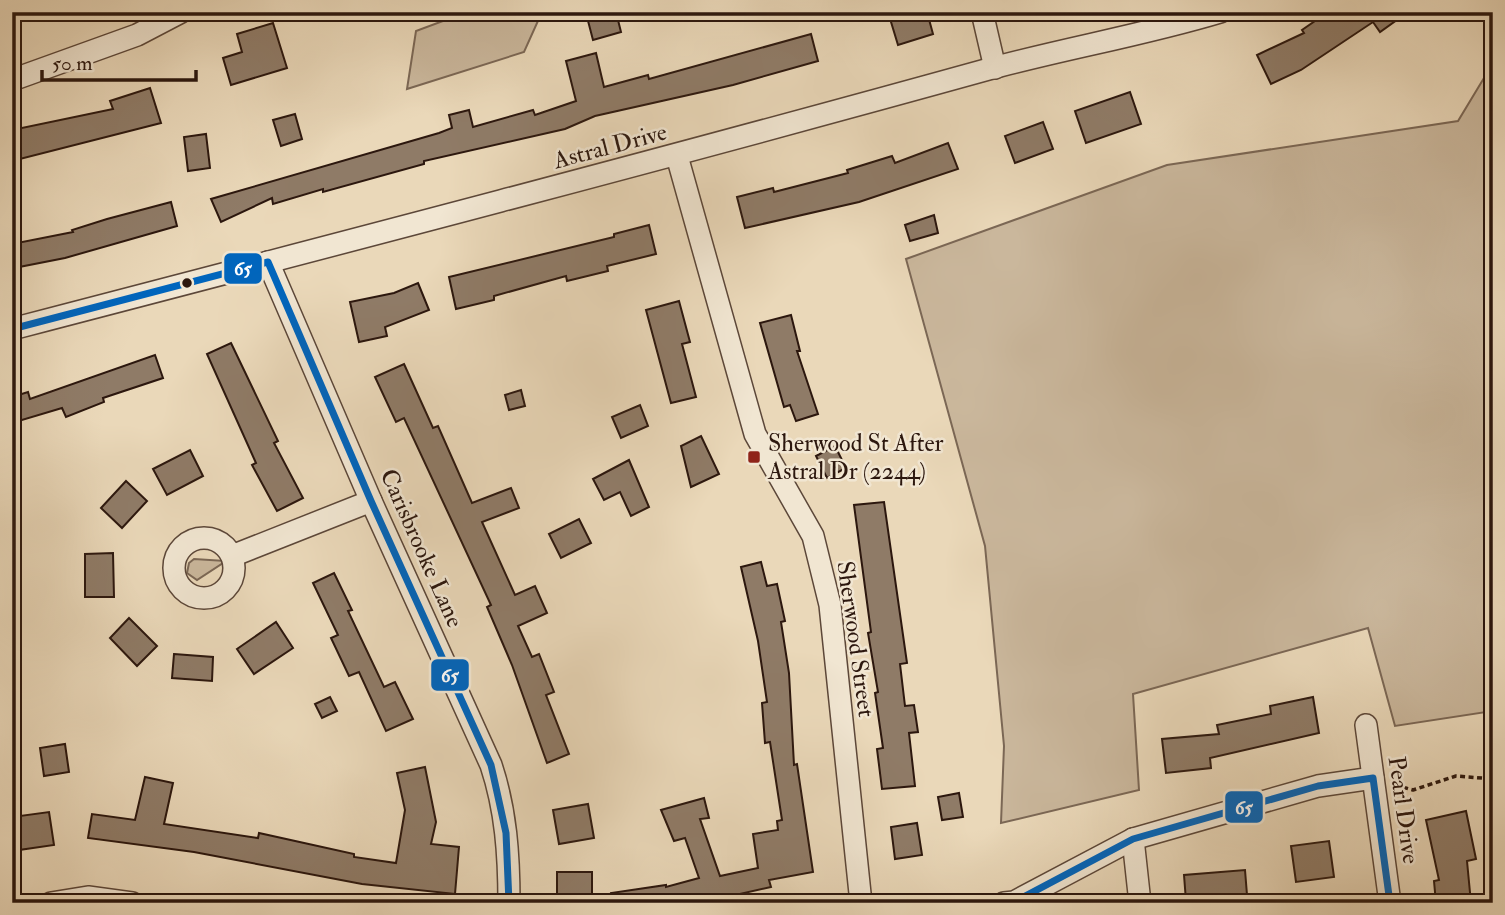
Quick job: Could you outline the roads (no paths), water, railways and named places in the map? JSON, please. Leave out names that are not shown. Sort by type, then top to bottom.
[{"type":"street","points":[[12,80],[137,36],[181,12]]},
{"type":"street","points":[[982,12],[995,68]]},
{"type":"street","name":"Astral Drive","points":[[12,329],[677,156],[995,68],[1142,35],[1220,12]]},
{"type":"street","name":"Sherwood Street","points":[[677,156],[755,434],[813,536],[821,568],[830,605],[861,903]]},
{"type":"street","name":"Carisbrooke Lane","points":[[268,262],[371,501],[491,765],[499,790],[507,841],[509,903]]},
{"type":"street","points":[[232,556],[371,501]]},
{"type":"street","name":"Pearl Drive","points":[[1366,725],[1390,903]]},
{"type":"street","points":[[1004,903],[1014,902],[1133,839],[1318,786],[1373,778]]},
{"type":"street","points":[[1133,839],[1140,903]]},
{"type":"street","points":[[51,903],[88,900],[132,903]]},
{"type":"place","name":"Sherwood St After Astral Dr (2244)","points":[[754,457]]}]
